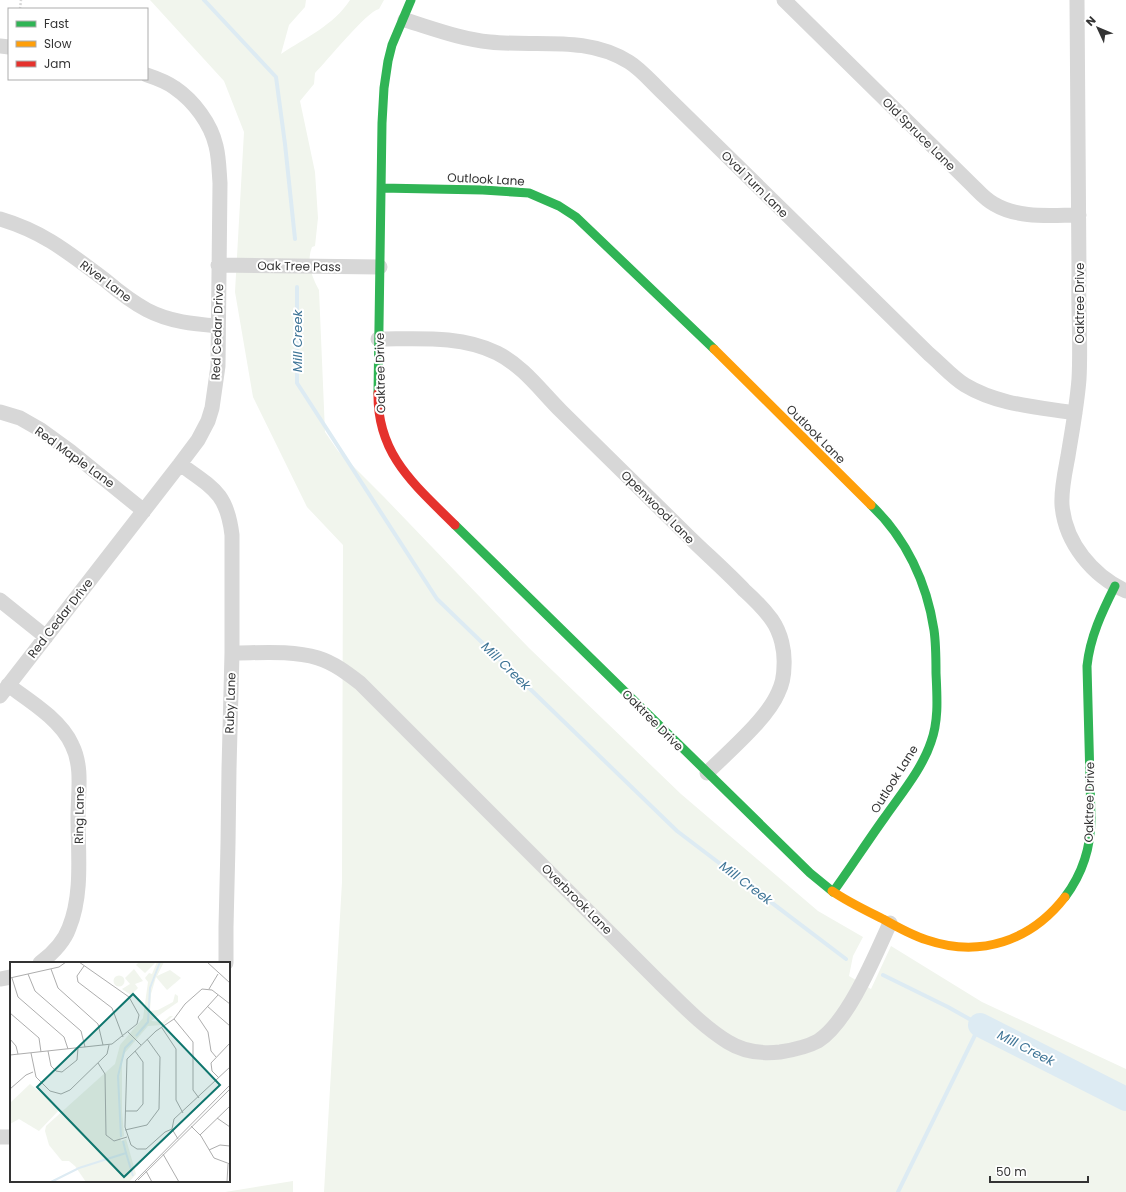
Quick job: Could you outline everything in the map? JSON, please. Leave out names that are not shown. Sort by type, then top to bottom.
[{"type":"street","name":"Oaktree Drive","points":[[411,0],[405,20],[390,51],[384,83],[382,123],[378,398],[384,437],[402,470],[423,494],[810,873],[845,900],[927,941],[957,947],[974,948],[997,944],[1021,935],[1042,923],[1074,888],[1086,859],[1090,842],[1091,810],[1087,666],[1088,650],[1101,612],[1121,589],[1099,574],[1085,560],[1074,543],[1066,523],[1062,506],[1063,482],[1075,413],[1079,379],[1077,0]]},
{"type":"street","name":"Old Spruce Lane","points":[[784,0],[993,204],[1017,213],[1034,215],[1079,215]]},
{"type":"street","name":"Oval Turn Lane","points":[[405,20],[462,38],[489,42],[580,44],[614,54],[629,62],[665,95],[929,354],[957,379],[983,394],[1005,402],[1075,413]]},
{"type":"street","name":"Red Cedar Drive","points":[[4,691],[198,440],[208,421],[212,408],[218,366],[219,159],[210,130],[198,110],[187,97],[175,87],[148,75]]},
{"type":"street","name":"Outlook Lane","points":[[381,188],[483,190],[529,193],[559,206],[576,217],[705,340],[870,504],[889,524],[901,541],[918,570],[927,593],[934,631],[937,686],[935,719],[931,741],[926,754],[912,777],[833,892]]},
{"type":"street","name":"River Lane","points":[[0,219],[50,240],[131,301],[148,310],[167,319],[187,323],[218,326]]},
{"type":"street","name":"Oak Tree Pass","points":[[218,265],[380,267]]},
{"type":"street","name":"Openwood Lane","points":[[378,339],[450,340],[482,346],[499,354],[527,375],[551,401],[694,543],[756,602],[772,620],[778,632],[784,652],[784,674],[778,693],[771,706],[755,725],[707,773]]},
{"type":"street","name":"Red Maple Lane","points":[[0,412],[20,418],[41,430],[70,451],[144,511]]},
{"type":"street","name":"Ruby Lane","points":[[180,464],[218,493],[230,518],[232,535],[232,653],[226,962]]},
{"type":"street","points":[[0,600],[46,637]]},
{"type":"street","name":"Overbrook Lane","points":[[232,653],[279,653],[308,656],[319,658],[345,671],[360,683],[708,1028],[728,1042],[742,1049],[752,1052],[770,1053],[793,1050],[818,1040],[832,1030],[847,1009],[890,923]]},
{"type":"street","name":"Ring Lane","points":[[4,691],[55,721],[64,731],[72,745],[78,763],[80,781],[76,905],[69,930],[49,956],[41,962]]},
{"type":"street","points":[[0,979],[10,977]]},
{"type":"street","points":[[0,1137],[10,1136]]},
{"type":"shaded area","points":[[150,0],[306,0],[305,7],[289,25],[281,54],[336,17],[350,0],[384,0],[379,9],[373,12],[356,27],[315,73],[314,84],[300,101],[315,172],[318,218],[315,246],[312,247],[310,253],[310,264],[312,275],[319,290],[325,432],[338,451],[529,648],[681,794],[818,911],[863,937],[853,956],[849,976],[871,989],[891,946],[982,1002],[1126,1069],[1126,1192],[324,1192],[342,882],[343,545],[307,507],[253,397],[235,292],[244,132],[224,81]]},
{"type":"shaded area","points":[[293,1181],[293,1192],[225,1192]]},
{"type":"waterway","name":"Mill Creek","points":[[204,0],[276,77],[295,239]]},
{"type":"waterway","name":"Mill Creek","points":[[297,287],[297,383],[437,599],[677,831],[846,959]]},
{"type":"waterway","points":[[883,975],[948,1007],[980,1025],[898,1192]]},
{"type":"waterway","name":"Mill Creek","points":[[980,1025],[1126,1099]]},
{"type":"traffic: fast","points":[[378,393],[382,123],[384,88],[392,45],[411,0]]},
{"type":"traffic: fast","points":[[381,188],[483,190],[529,193],[559,206],[576,217],[714,349]]},
{"type":"traffic: fast","points":[[833,892],[917,772],[934,734],[936,717],[937,699],[935,641],[931,612],[926,595],[913,562],[895,532],[871,505]]},
{"type":"traffic: fast","points":[[455,525],[810,873],[832,891]]},
{"type":"traffic: fast","points":[[1065,897],[1077,879],[1088,850],[1091,818],[1087,666],[1097,625],[1115,586]]},
{"type":"traffic: slow","points":[[714,349],[871,505]]},
{"type":"traffic: slow","points":[[832,891],[844,899],[915,936],[947,945],[966,947],[985,946],[1003,942],[1020,935],[1037,925],[1065,897]]},
{"type":"traffic: jam","points":[[378,393],[379,415],[384,434],[391,451],[413,482],[455,525]]}]
